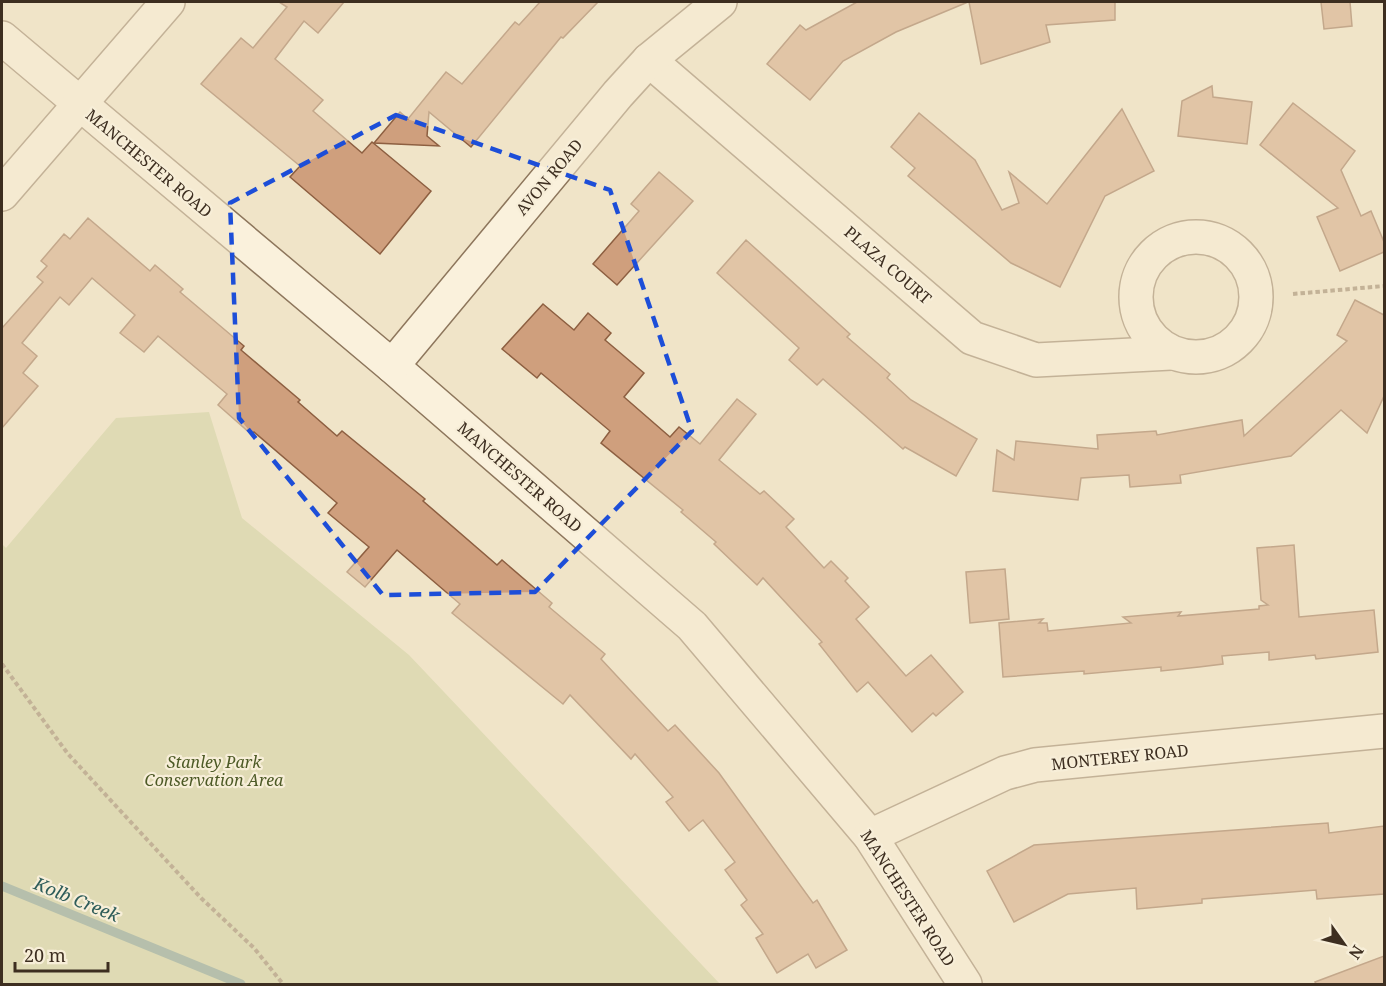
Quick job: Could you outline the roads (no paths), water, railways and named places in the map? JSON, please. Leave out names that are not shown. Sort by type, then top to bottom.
[{"type":"street","points":[[2,194],[168,2]]},
{"type":"street","name":"AVON ROAD","points":[[392,366],[649,60],[720,2]]},
{"type":"street","name":"MANCHESTER ROAD","points":[[2,38],[392,366],[692,626],[870,836],[965,984]]},
{"type":"street","name":"PLAZA COURT","points":[[649,60],[972,338],[1036,360],[1171,353]]},
{"type":"street","name":"MONTEREY ROAD","points":[[870,836],[1005,773],[1035,765],[1384,731]]},
{"type":"waterway","name":"Kolb Creek","points":[[2,886],[241,984]]},
{"type":"park label","name":"Stanley Park Conservation Area","points":[[214,771]]}]
